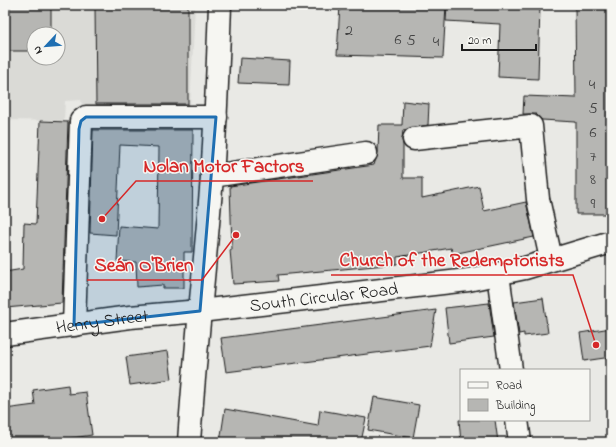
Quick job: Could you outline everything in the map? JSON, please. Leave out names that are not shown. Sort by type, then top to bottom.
[{"type":"street","points":[[189,442],[212,176],[216,117],[220,5]]},
{"type":"street","points":[[74,325],[81,121],[86,117],[216,117]]},
{"type":"street","points":[[414,139],[531,126],[538,199],[551,260]]},
{"type":"street","points":[[212,176],[366,153]]},
{"type":"street","name":"South Circular Road","points":[[200,311],[468,280],[551,260],[611,242]]},
{"type":"street","points":[[498,274],[511,369]]},
{"type":"street","name":"Henry Street","points":[[5,334],[130,317],[200,311]]},
{"type":"street","points":[[517,421],[520,442]]},
{"type":"highlighted area","points":[[86,117],[216,117],[200,311],[74,325],[79,129],[81,121]]},
{"type":"shaded area","points":[[5,5],[195,5],[190,109],[83,110],[81,100],[65,101],[64,121],[5,120]]},
{"type":"building","points":[[5,5],[51,5],[51,26],[26,26],[26,51],[5,51]]},
{"type":"building","points":[[95,5],[188,5],[188,104],[96,104]]},
{"type":"building","points":[[340,5],[446,5],[443,58],[337,55]]},
{"type":"building","points":[[447,5],[540,5],[538,79],[498,77],[500,24],[446,21]]},
{"type":"building","points":[[575,5],[610,5],[609,214],[576,214],[576,122],[542,120],[536,114],[523,114],[524,96],[576,98]]},
{"type":"building","points":[[240,58],[290,61],[289,85],[238,83]]},
{"type":"building","points":[[403,101],[429,104],[428,125],[403,130],[402,140],[403,178],[422,178],[422,198],[479,186],[484,211],[526,202],[534,237],[453,254],[451,248],[397,257],[397,264],[278,275],[279,281],[233,284],[230,250],[232,250],[230,186],[374,165],[378,152],[379,125],[402,125]]},
{"type":"building","points":[[40,121],[68,122],[62,303],[5,308],[5,272],[23,269],[24,223],[36,224]]},
{"type":"building","points":[[93,130],[193,130],[192,252],[184,252],[184,288],[163,288],[163,285],[137,287],[136,262],[117,261],[119,226],[158,229],[159,147],[120,145],[116,235],[90,233]]},
{"type":"building","points":[[543,298],[548,333],[524,336],[524,333],[519,334],[514,302]]},
{"type":"building","points":[[489,303],[494,337],[449,343],[445,308]]},
{"type":"building","points":[[436,310],[430,346],[226,372],[221,338]]},
{"type":"building","points":[[611,328],[611,357],[584,361],[580,333]]},
{"type":"building","points":[[168,351],[172,379],[130,385],[126,357]]},
{"type":"building","points":[[68,385],[69,394],[86,392],[92,435],[47,442],[5,442],[5,409],[35,405],[33,390]]},
{"type":"building","points":[[374,397],[419,405],[413,438],[368,430]]},
{"type":"building","points":[[225,409],[318,426],[320,410],[366,418],[361,442],[220,442]]},
{"type":"building","points":[[459,420],[495,421],[498,442],[461,442]]},
{"type":"place","name":"Nolan Motor Factors","points":[[102,219]]},
{"type":"place","name":"Seán O'Brien","points":[[236,235]]},
{"type":"place","name":"Church of the Redemptorists","points":[[596,345]]}]
